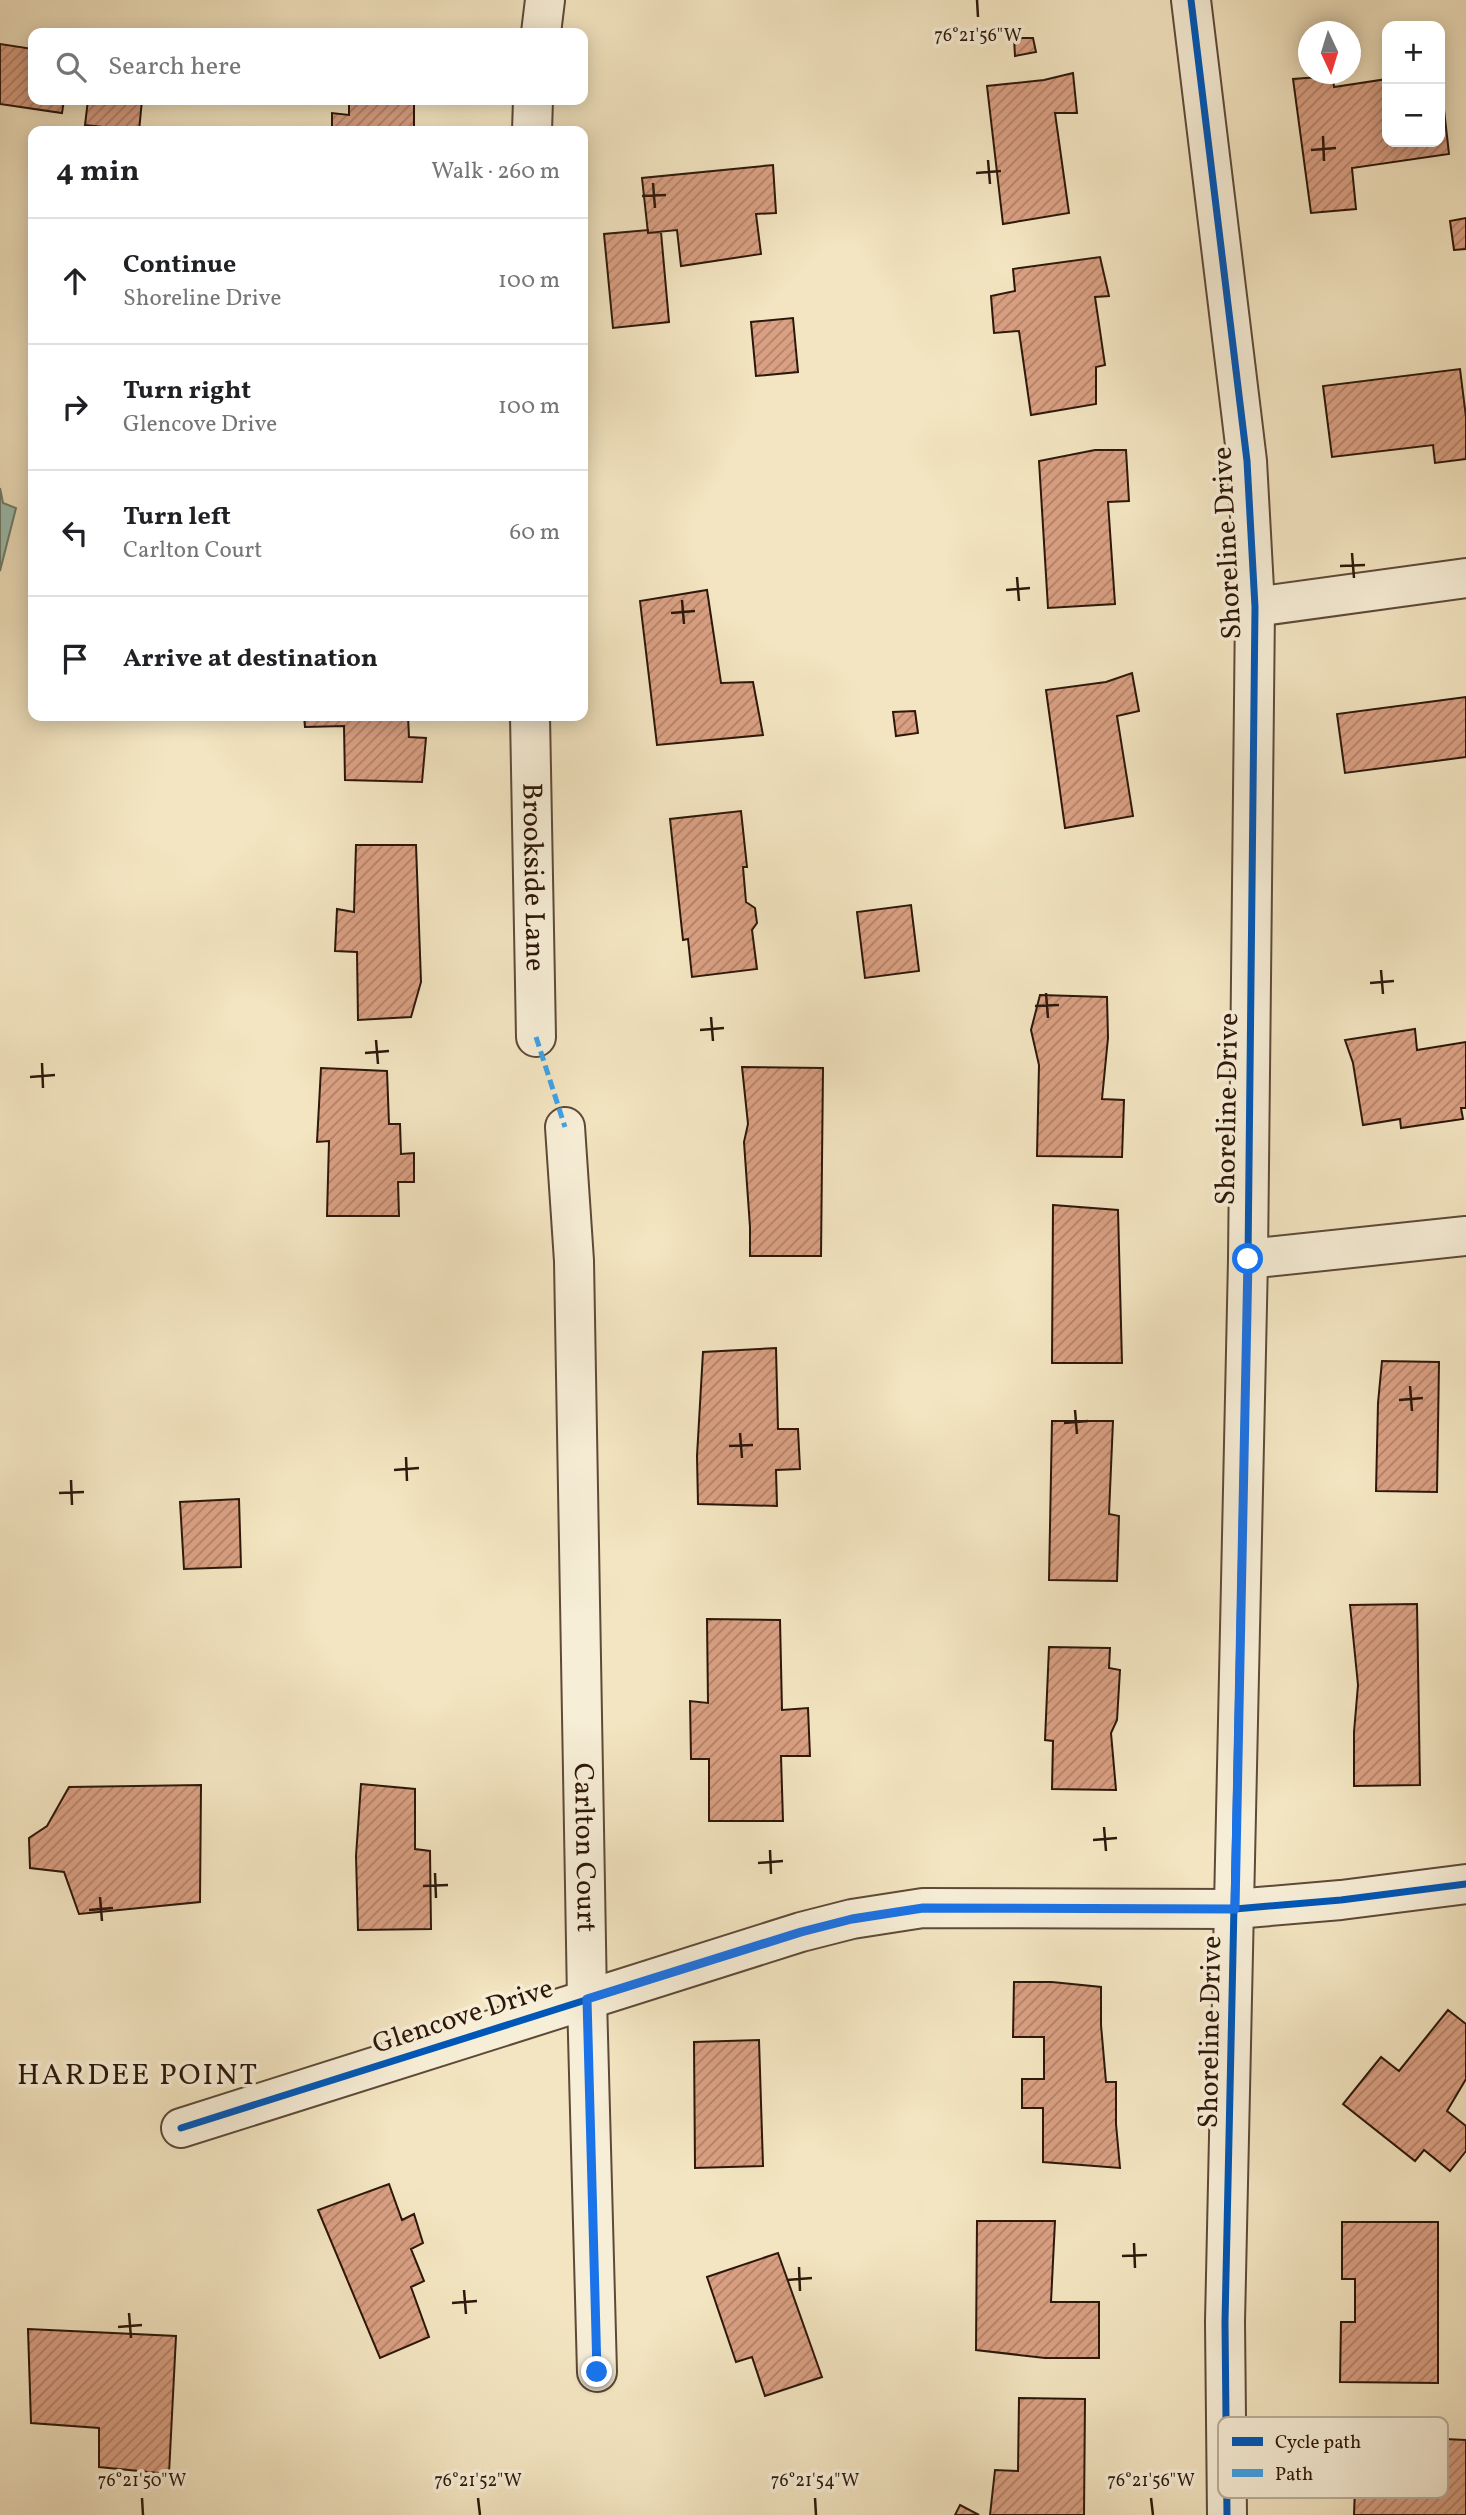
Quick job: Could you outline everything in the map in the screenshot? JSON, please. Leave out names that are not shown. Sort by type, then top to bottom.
[{"type":"street","points":[[542,28],[545,0]]},
{"type":"street","name":"Shoreline Drive","points":[[1191,0],[1247,461],[1255,607],[1248,1259],[1225,2322],[1226,2417]]},
{"type":"street","points":[[532,126],[533,105]]},
{"type":"street","points":[[1255,607],[1466,578]]},
{"type":"street","name":"Brookside Lane","points":[[530,721],[536,1037]]},
{"type":"street","name":"Carlton Court","points":[[565,1127],[574,1261],[587,1999],[597,2372]]},
{"type":"street","points":[[1248,1259],[1466,1236]]},
{"type":"street","name":"Glencove Drive","points":[[181,2128],[801,1932],[852,1919],[923,1908],[1235,1909],[1340,1900],[1466,1884]]},
{"type":"shaded area","points":[[0,488],[3,503],[16,508],[0,571]]},
{"type":"building","points":[[1014,38],[1033,38],[1036,52],[1015,56]]},
{"type":"building","points":[[0,44],[28,48],[28,105],[63,105],[62,113],[0,104]]},
{"type":"building","points":[[1073,73],[1077,113],[1055,113],[1069,213],[1003,224],[987,86],[1044,80]]},
{"type":"building","points":[[1293,79],[1298,79],[1298,84],[1334,84],[1334,87],[1382,80],[1382,147],[1445,147],[1445,118],[1449,154],[1352,168],[1356,209],[1311,213]]},
{"type":"building","points":[[87,105],[142,105],[139,126],[85,125]]},
{"type":"building","points":[[349,105],[414,105],[414,126],[332,126],[332,113],[349,115]]},
{"type":"building","points":[[773,165],[776,213],[756,214],[761,254],[681,266],[677,230],[648,233],[642,178]]},
{"type":"building","points":[[1466,218],[1466,249],[1454,250],[1450,221]]},
{"type":"building","points":[[648,230],[648,233],[661,232],[669,322],[613,328],[604,234]]},
{"type":"building","points":[[1100,257],[1109,296],[1095,297],[1105,365],[1096,367],[1096,404],[1031,415],[1019,331],[994,333],[991,296],[1015,291],[1013,269]]},
{"type":"building","points":[[793,318],[798,372],[756,376],[751,322]]},
{"type":"building","points":[[1460,369],[1466,417],[1466,459],[1435,463],[1433,445],[1332,457],[1323,386]]},
{"type":"building","points":[[1095,450],[1126,450],[1129,501],[1108,502],[1115,604],[1048,608],[1039,461]]},
{"type":"building","points":[[707,590],[721,683],[753,682],[763,735],[657,745],[640,601]]},
{"type":"building","points":[[1132,673],[1139,711],[1117,716],[1133,816],[1065,828],[1046,690],[1106,682]]},
{"type":"building","points":[[1466,697],[1466,757],[1345,773],[1337,714]]},
{"type":"building","points":[[915,711],[918,733],[896,736],[893,712]]},
{"type":"building","points":[[304,721],[408,721],[409,737],[426,738],[422,782],[345,780],[344,726],[305,727]]},
{"type":"building","points":[[741,811],[747,867],[743,867],[746,902],[755,908],[757,923],[752,930],[757,969],[692,977],[688,939],[683,940],[670,819]]},
{"type":"building","points":[[356,845],[416,845],[421,982],[411,1017],[358,1020],[357,952],[335,951],[337,909],[354,912]]},
{"type":"building","points":[[911,905],[919,971],[865,978],[857,912]]},
{"type":"building","points":[[1040,995],[1107,997],[1108,1038],[1102,1099],[1124,1100],[1122,1157],[1037,1156],[1039,1065],[1031,1030]]},
{"type":"building","points":[[1415,1029],[1417,1050],[1466,1042],[1466,1108],[1461,1108],[1463,1119],[1401,1128],[1400,1119],[1363,1125],[1353,1063],[1345,1040]]},
{"type":"building","points":[[742,1067],[823,1068],[821,1256],[750,1256],[744,1142],[748,1124]]},
{"type":"building","points":[[321,1068],[387,1071],[389,1124],[400,1124],[401,1154],[414,1153],[414,1182],[398,1182],[399,1216],[327,1216],[329,1141],[317,1142]]},
{"type":"building","points":[[1053,1205],[1118,1210],[1122,1363],[1052,1363]]},
{"type":"building","points":[[776,1348],[778,1429],[798,1429],[800,1469],[776,1470],[777,1506],[698,1504],[697,1456],[703,1352]]},
{"type":"building","points":[[1382,1361],[1439,1362],[1437,1492],[1376,1491]]},
{"type":"building","points":[[1052,1421],[1113,1421],[1109,1514],[1119,1516],[1117,1581],[1049,1580]]},
{"type":"building","points":[[239,1499],[241,1567],[184,1569],[180,1502]]},
{"type":"building","points":[[1417,1604],[1420,1785],[1354,1786],[1354,1732],[1358,1685],[1350,1605]]},
{"type":"building","points":[[707,1619],[780,1620],[782,1710],[808,1708],[810,1756],[781,1756],[783,1821],[709,1821],[709,1759],[691,1759],[690,1701],[708,1703]]},
{"type":"building","points":[[1049,1647],[1110,1648],[1109,1668],[1120,1670],[1117,1720],[1111,1733],[1116,1790],[1052,1789],[1053,1741],[1045,1740]]},
{"type":"building","points":[[361,1784],[415,1789],[415,1849],[430,1851],[431,1929],[358,1930],[356,1856]]},
{"type":"building","points":[[201,1785],[200,1902],[79,1914],[64,1872],[30,1868],[29,1838],[47,1826],[69,1787]]},
{"type":"building","points":[[1014,1982],[1052,1982],[1101,1987],[1106,2082],[1116,2082],[1120,2168],[1043,2162],[1043,2108],[1022,2108],[1022,2079],[1044,2079],[1044,2037],[1013,2037]]},
{"type":"building","points":[[1448,2010],[1466,2024],[1466,2079],[1447,2111],[1466,2126],[1466,2151],[1450,2171],[1424,2150],[1415,2161],[1343,2104],[1381,2057],[1399,2071]]},
{"type":"building","points":[[759,2040],[763,2166],[695,2168],[694,2042]]},
{"type":"building","points":[[389,2184],[402,2220],[414,2214],[423,2243],[411,2249],[424,2281],[411,2287],[429,2337],[380,2358],[318,2210]]},
{"type":"building","points":[[977,2221],[1055,2221],[1051,2302],[1099,2302],[1099,2358],[1045,2358],[976,2350]]},
{"type":"building","points":[[1342,2222],[1438,2222],[1438,2383],[1340,2382],[1341,2322],[1355,2322],[1355,2279],[1342,2279]]},
{"type":"building","points":[[778,2253],[822,2377],[765,2396],[752,2357],[736,2362],[707,2277]]},
{"type":"building","points":[[28,2329],[176,2336],[169,2474],[99,2467],[99,2428],[31,2423]]},
{"type":"building","points":[[1019,2398],[1085,2399],[1084,2515],[990,2515],[995,2470],[1018,2471]]},
{"type":"building","points":[[1448,2439],[1466,2440],[1466,2515],[1354,2515],[1355,2498],[1448,2498]]},
{"type":"building","points":[[960,2505],[979,2515],[955,2515]]},
{"type":"marked path","points":[[536,1037],[565,1127]]},
{"type":"cycle path","points":[[1191,0],[1247,461],[1255,607],[1248,1259],[1225,2322],[1226,2417]]},
{"type":"cycle path","points":[[181,2128],[801,1932],[852,1919],[923,1908],[1235,1909],[1341,1900],[1466,1884]]},
{"type":"cycle path","points":[[1227,2498],[1227,2515]]},
{"type":"district","name":"HARDEE POINT","points":[[138,2076]]},
{"type":"route","points":[[597,2372],[587,1999],[801,1932],[852,1919],[923,1908],[1235,1909],[1248,1259]]}]
